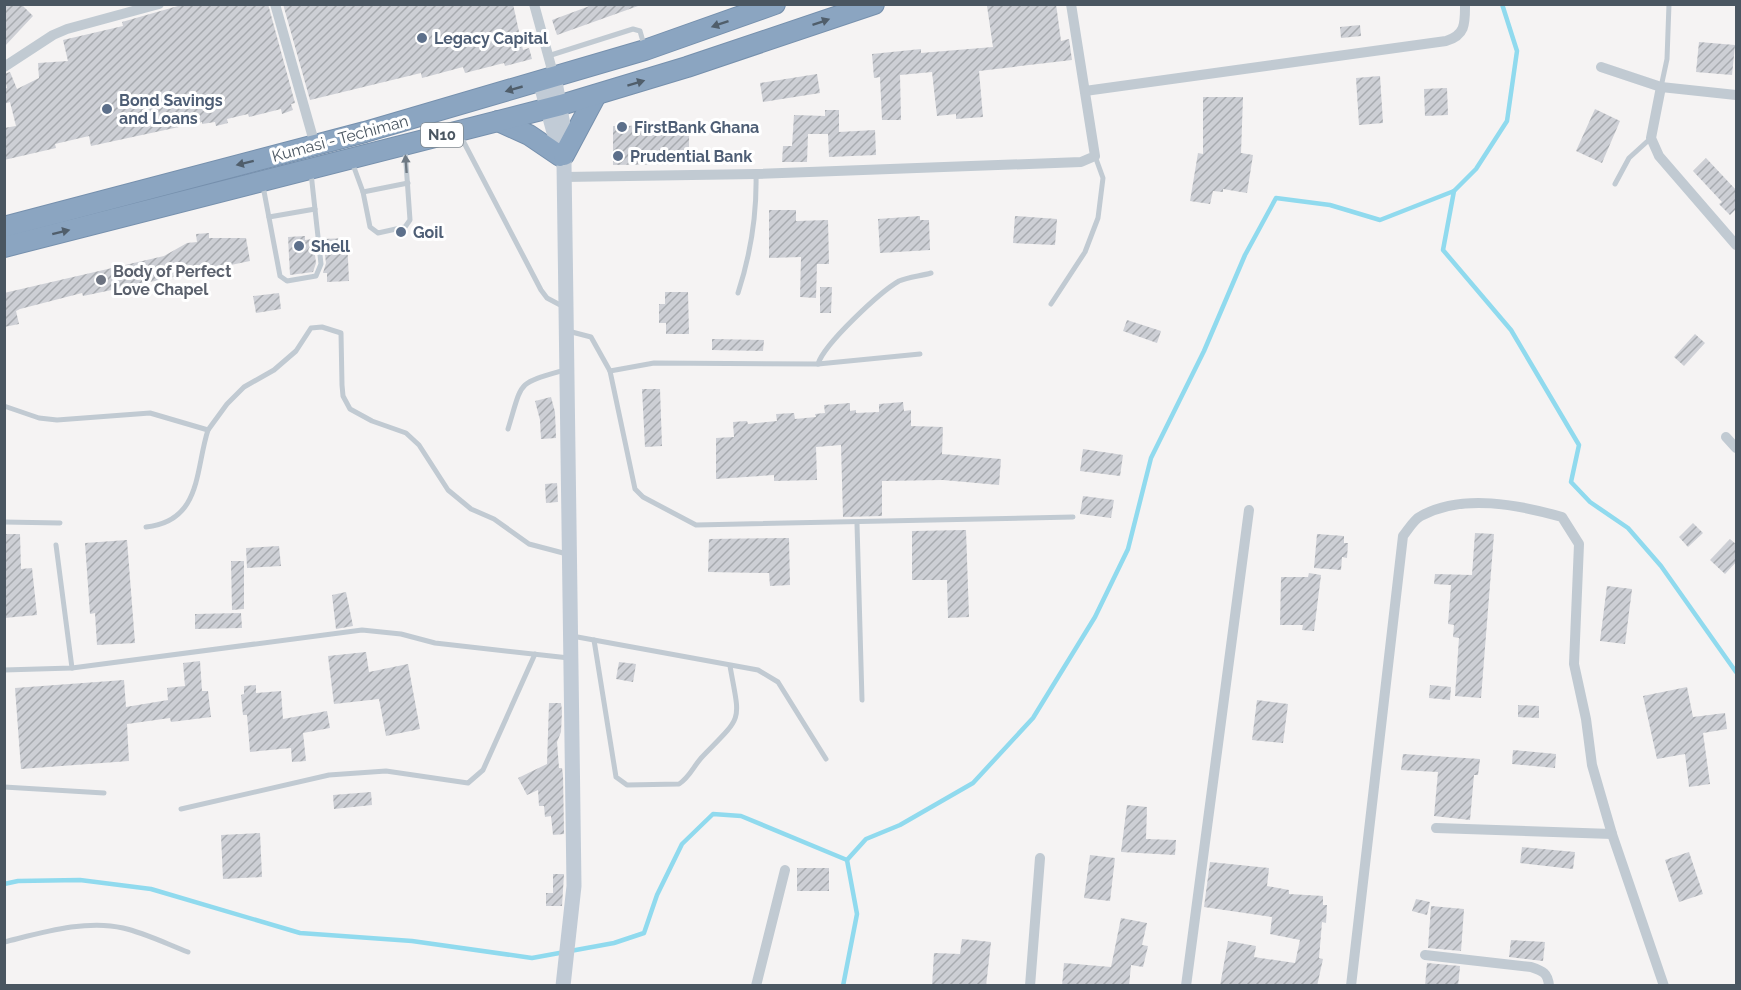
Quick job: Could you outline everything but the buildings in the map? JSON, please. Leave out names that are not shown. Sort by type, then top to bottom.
[{"type":"highway","name":"Kumasi - Techiman","points":[[4,227],[315,145],[547,79],[645,50],[775,4]]},
{"type":"highway","name":"N10","points":[[4,247],[554,107],[874,4]]},
{"type":"highway","points":[[498,121],[529,135],[563,163],[596,94]]},
{"type":"street","points":[[4,67],[60,32],[159,4]]},
{"type":"street","points":[[275,4],[315,145]]},
{"type":"street","points":[[534,4],[548,56],[547,79],[563,163],[574,886],[571,931],[563,986]]},
{"type":"street","points":[[563,163],[756,174],[1081,162],[1095,156],[1071,4]]},
{"type":"street","points":[[1085,91],[1446,41],[1461,33],[1464,26],[1465,4]]},
{"type":"street","points":[[1601,67],[1661,87],[1737,95]]},
{"type":"street","points":[[1661,87],[1651,138],[1659,156],[1737,245]]},
{"type":"street","points":[[1726,437],[1737,448]]},
{"type":"street","points":[[1351,986],[1403,536],[1420,516],[1447,507],[1477,504],[1520,507],[1562,517],[1579,544],[1574,664],[1586,719],[1592,765],[1612,834],[1664,986]]},
{"type":"street","points":[[1186,986],[1249,510]]},
{"type":"street","points":[[1436,828],[1612,834]]},
{"type":"street","points":[[1030,986],[1040,858]]},
{"type":"street","points":[[756,986],[785,870]]},
{"type":"street","points":[[1425,955],[1532,967],[1544,972],[1548,977],[1549,986]]},
{"type":"lane","points":[[1661,87],[1667,59],[1669,4]]},
{"type":"lane","points":[[548,56],[633,29],[640,32],[645,50]]},
{"type":"lane","points":[[458,131],[541,290],[547,298],[566,308]]},
{"type":"lane","points":[[1614,184],[1629,158],[1651,138]]},
{"type":"lane","points":[[351,159],[363,192],[369,227],[378,233],[408,224],[411,213],[406,145]]},
{"type":"lane","points":[[1051,304],[1085,252],[1098,218],[1103,178],[1095,156]]},
{"type":"lane","points":[[262,181],[280,276],[288,281],[316,276],[321,264],[311,169]]},
{"type":"lane","points":[[738,293],[751,253],[757,209],[756,174]]},
{"type":"lane","points":[[363,192],[408,183]]},
{"type":"lane","points":[[269,217],[315,209]]},
{"type":"lane","points":[[818,364],[821,355],[831,342],[876,297],[900,280],[931,273]]},
{"type":"lane","points":[[146,527],[169,523],[183,508],[200,475],[208,430],[226,404],[244,387],[274,370],[296,351],[311,328],[334,329],[340,333],[343,396],[350,409],[406,433],[419,445],[448,489],[471,509],[494,519],[529,544],[569,555]]},
{"type":"lane","points":[[567,330],[584,333],[591,337],[610,371],[635,489],[643,497],[696,525],[857,524],[1073,518]]},
{"type":"lane","points":[[610,371],[654,363],[818,364],[920,354]]},
{"type":"lane","points":[[508,429],[520,389],[526,381],[567,369]]},
{"type":"lane","points":[[4,406],[39,418],[57,420],[150,413],[208,430]]},
{"type":"lane","points":[[4,522],[60,523]]},
{"type":"lane","points":[[857,524],[862,700]]},
{"type":"lane","points":[[56,545],[72,668]]},
{"type":"lane","points":[[4,670],[72,668],[362,630],[400,634],[435,643],[571,658]]},
{"type":"lane","points":[[570,636],[758,670],[778,682],[826,759]]},
{"type":"lane","points":[[594,640],[616,777],[627,785],[679,784],[729,731],[738,712],[730,666]]},
{"type":"lane","points":[[181,809],[328,775],[386,771],[468,783],[483,770],[535,654]]},
{"type":"lane","points":[[4,787],[104,793]]},
{"type":"lane","points":[[4,942],[89,926],[122,927],[188,952]]},
{"type":"waterway","points":[[843,986],[857,914],[847,860],[866,839],[900,825],[973,783],[1033,718],[1095,617],[1128,549],[1151,458],[1204,351],[1245,255],[1276,198],[1330,205],[1380,220],[1454,191],[1476,169],[1507,121],[1517,51],[1502,4]]},
{"type":"waterway","points":[[1454,191],[1443,250],[1511,330],[1579,445],[1571,482],[1590,502],[1628,528],[1661,566],[1736,672]]},
{"type":"waterway","points":[[4,884],[18,881],[80,880],[151,889],[300,933],[412,941],[532,958],[614,943],[644,933],[657,895],[682,844],[713,814],[741,816],[847,860]]},
{"type":"place","name":"Legacy Capital","points":[[422,38]]},
{"type":"place","name":"Bond Savings and Loans","points":[[107,109]]},
{"type":"place","name":"FirstBank Ghana","points":[[622,127]]},
{"type":"place","name":"Prudential Bank","points":[[618,156]]},
{"type":"place","name":"Goil","points":[[401,232]]},
{"type":"place","name":"Shell","points":[[299,246]]},
{"type":"place","name":"Body of Perfect Love Chapel","points":[[101,280]]}]
